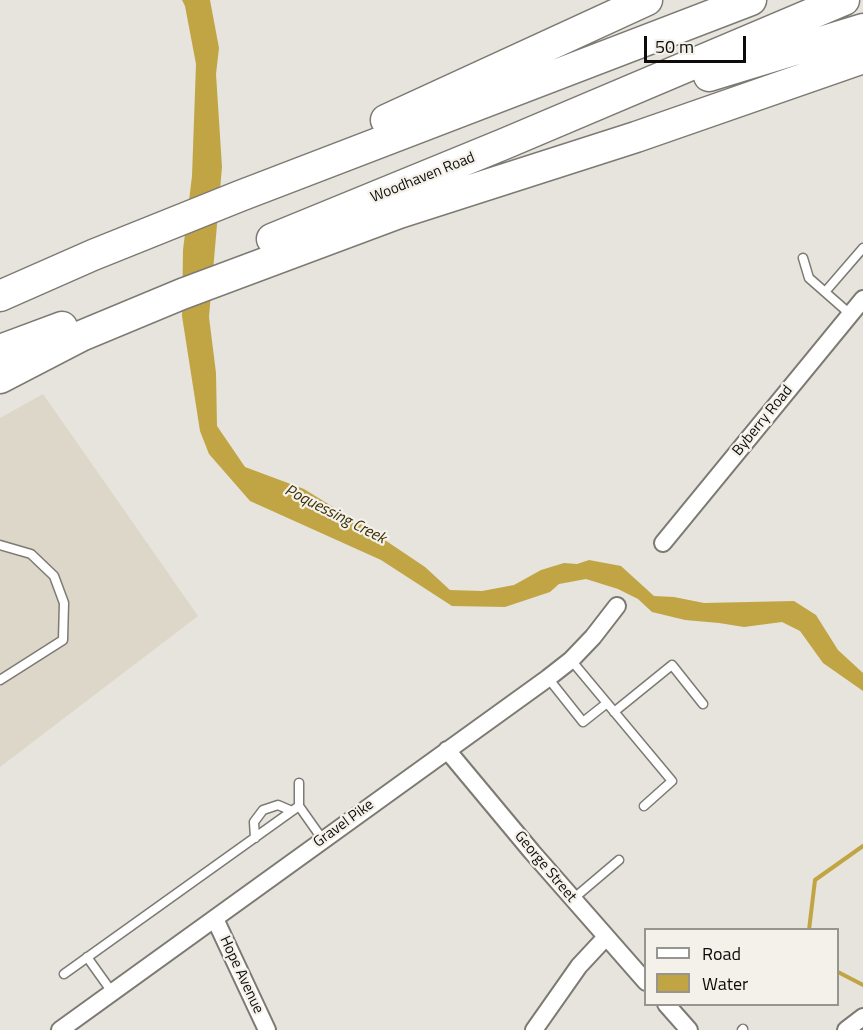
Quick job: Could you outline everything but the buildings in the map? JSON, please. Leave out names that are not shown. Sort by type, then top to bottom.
[{"type":"highway","points":[[0,283],[226,193],[647,0]]},
{"type":"highway","name":"Woodhaven Road","points":[[0,350],[114,306],[179,286],[223,269],[504,144],[844,0]]},
{"type":"highway","points":[[226,193],[743,2]]},
{"type":"highway","points":[[504,144],[863,28]]},
{"type":"highway","points":[[223,269],[636,137],[863,58]]},
{"type":"highway","points":[[0,293],[93,255],[181,212]]},
{"type":"highway","points":[[0,378],[179,286]]},
{"type":"highway","points":[[0,366],[84,324],[114,306]]},
{"type":"street","name":"Byberry Road","points":[[663,543],[863,299]]},
{"type":"street","name":"Gravel Pike","points":[[60,1030],[572,660],[617,606]]},
{"type":"street","name":"George Street","points":[[447,750],[644,981]]},
{"type":"street","name":"Hope Avenue","points":[[215,919],[267,1030]]},
{"type":"street","points":[[534,1030],[579,966],[606,937]]},
{"type":"street","points":[[667,1006],[689,1030]]},
{"type":"street","points":[[846,1030],[863,1017]]},
{"type":"lane","points":[[825,292],[863,248]]},
{"type":"lane","points":[[802,258],[809,278],[850,314]]},
{"type":"lane","points":[[0,545],[30,554],[54,576],[64,603],[63,640],[0,680]]},
{"type":"lane","points":[[572,660],[672,781],[644,806]]},
{"type":"lane","points":[[614,712],[672,665],[703,704]]},
{"type":"lane","points":[[548,678],[583,722],[607,704]]},
{"type":"lane","points":[[64,974],[296,809],[299,783]]},
{"type":"lane","points":[[255,838],[254,822],[263,810],[278,805],[296,809],[323,840]]},
{"type":"lane","points":[[573,899],[619,860]]},
{"type":"lane","points":[[87,957],[112,992]]},
{"type":"shaded area","points":[[43,394],[198,616],[0,767],[0,418]]},
{"type":"water","name":"Poquessing Creek","points":[[182,0],[210,0],[219,48],[216,74],[222,167],[209,317],[216,373],[217,426],[245,467],[304,489],[425,567],[450,590],[482,591],[514,585],[541,570],[564,563],[577,564],[589,560],[621,566],[654,596],[704,603],[794,601],[816,615],[838,650],[863,673],[863,691],[823,663],[800,631],[782,622],[744,627],[685,620],[652,612],[638,599],[618,589],[586,579],[559,584],[550,592],[505,607],[452,606],[381,560],[250,501],[209,454],[200,431],[182,316],[183,250],[192,176],[196,64]]},
{"type":"waterway","points":[[809,928],[815,880],[863,846]]},
{"type":"waterway","points":[[839,973],[863,985]]}]
